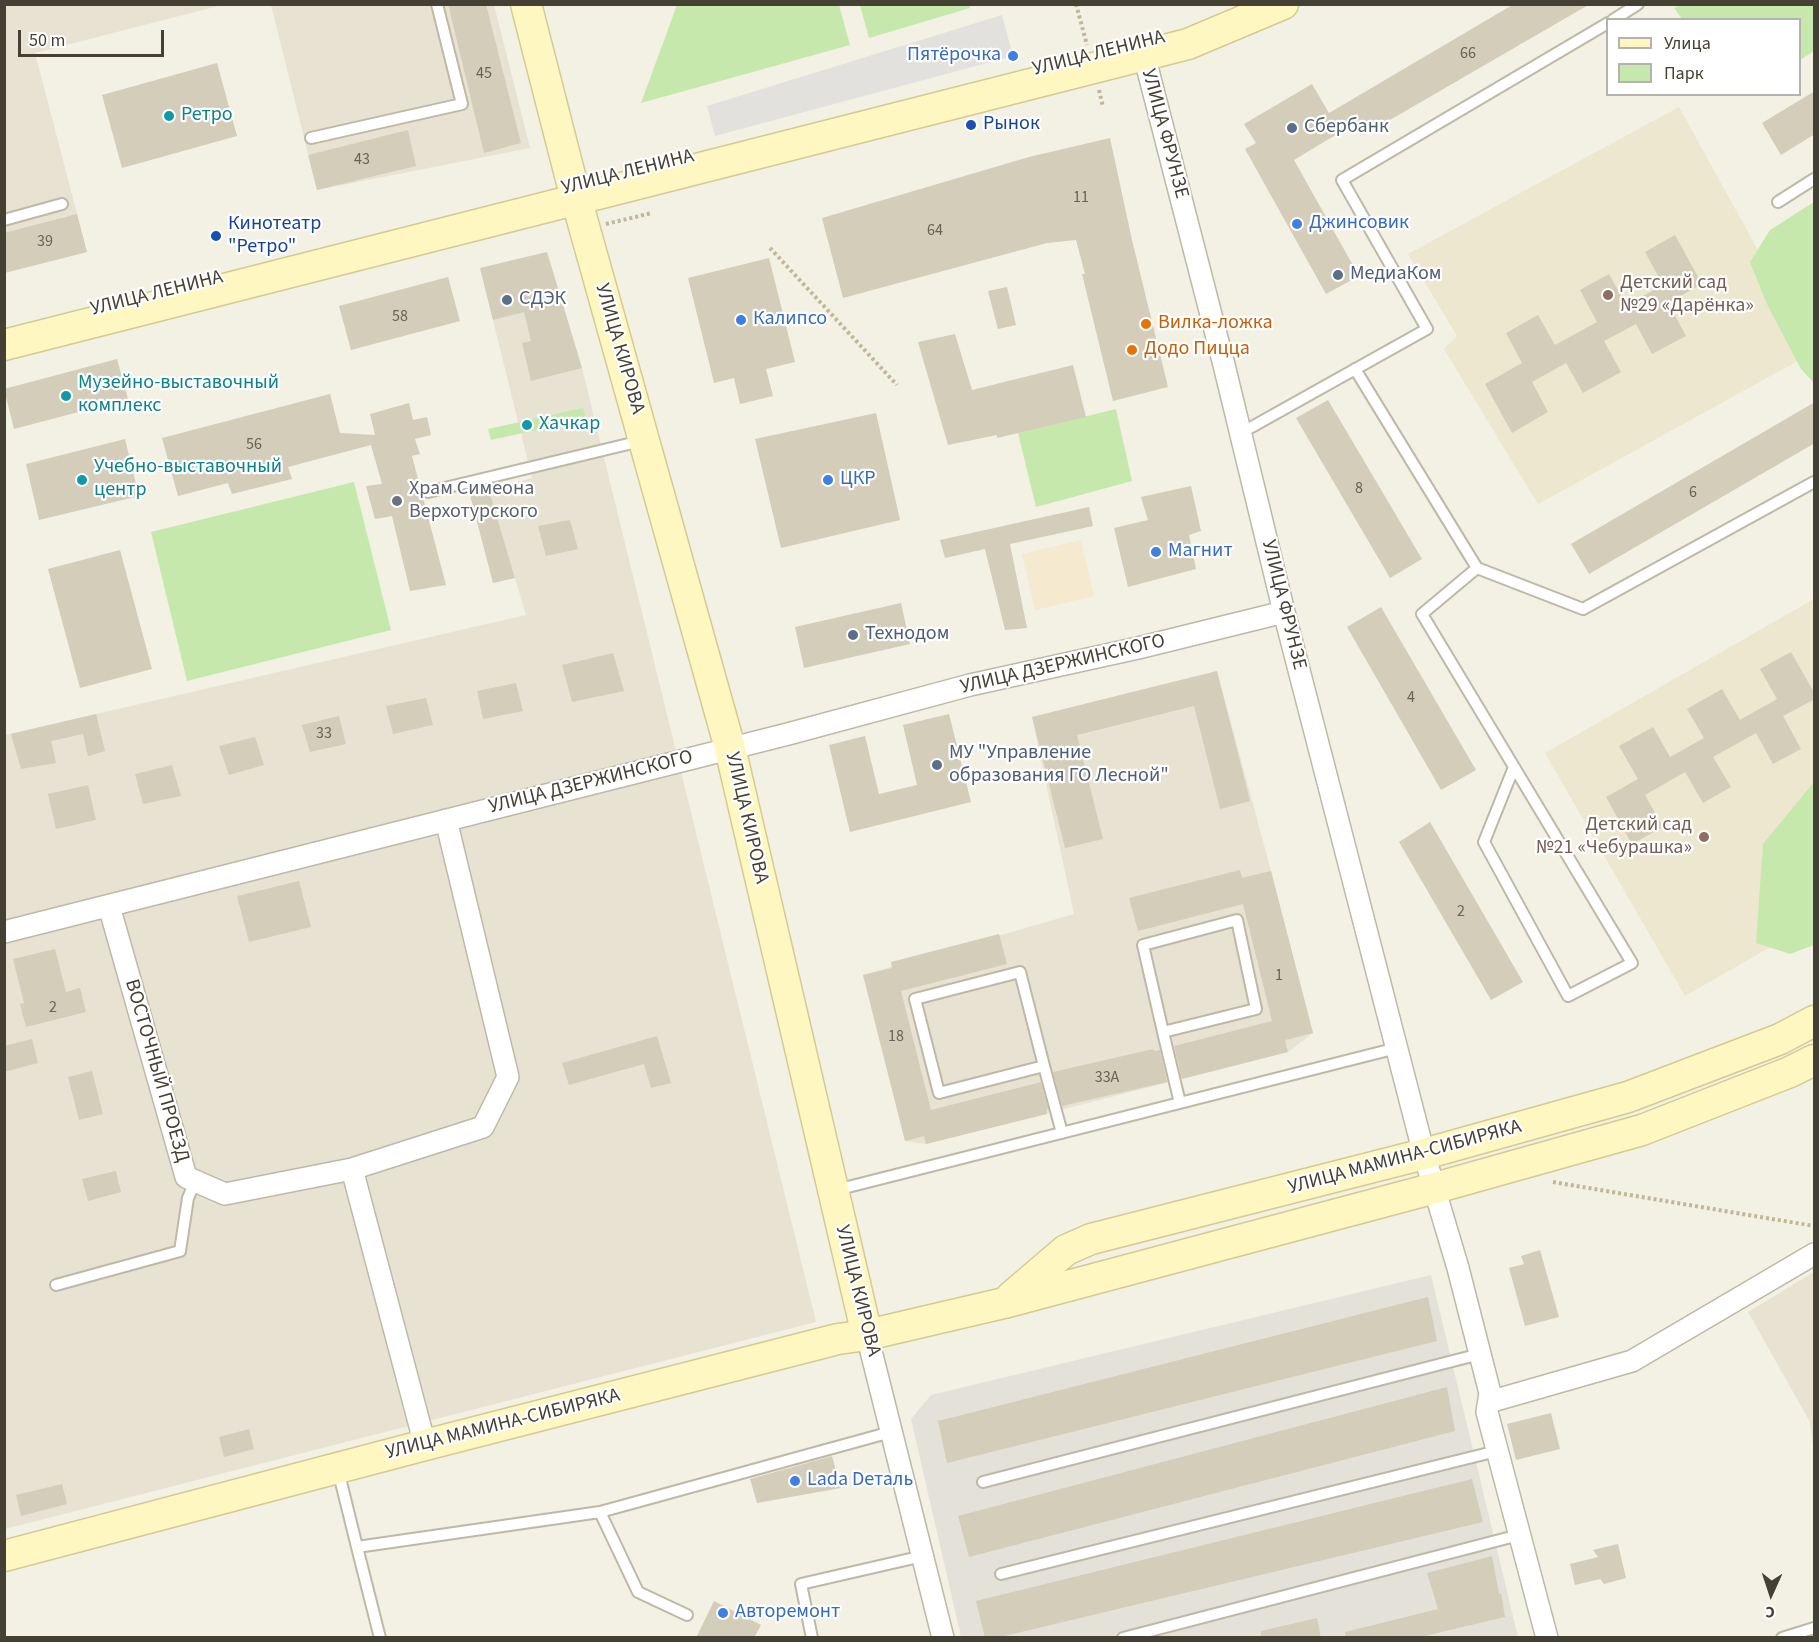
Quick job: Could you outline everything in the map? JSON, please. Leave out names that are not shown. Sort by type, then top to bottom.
[{"type":"main road","name":"УЛИЦА КИРОВА","points":[[526,4],[575,193],[730,748],[867,1335]]},
{"type":"main road","name":"УЛИЦА ЛЕНИНА","points":[[4,334],[575,193],[1142,49],[1249,4]]},
{"type":"main road","points":[[1142,49],[1188,44],[1283,4]]},
{"type":"main road","points":[[4,345],[575,193]]},
{"type":"main road","name":"УЛИЦА МАМИНА-СИБИРЯКА","points":[[1004,1303],[1066,1251],[1091,1239],[1424,1154],[1628,1097],[1780,1039],[1815,1021]]},
{"type":"main road","name":"УЛИЦА МАМИНА-СИБИРЯКА","points":[[4,1556],[838,1339],[867,1335],[1004,1303],[1435,1188],[1642,1130],[1815,1060]]},
{"type":"street","name":"УЛИЦА ФРУНЗЕ","points":[[1142,49],[1424,1154],[1458,1268],[1490,1393],[1487,1412],[1547,1638]]},
{"type":"street","name":"УЛИЦА ДЗЕРЖИНСКОГО","points":[[4,932],[788,734],[970,685],[1138,648],[1284,612]]},
{"type":"street","name":"ВОСТОЧНЫЙ ПРОЕЗД","points":[[109,906],[186,1178],[225,1194],[352,1169],[483,1127],[508,1077],[446,820]]},
{"type":"street","points":[[352,1169],[425,1445]]},
{"type":"street","points":[[1489,1402],[1632,1361],[1815,1254]]},
{"type":"street","name":"УЛИЦА КИРОВА","points":[[867,1335],[944,1638]]},
{"type":"lane","points":[[311,138],[462,104],[437,4]]},
{"type":"lane","points":[[1616,18],[1638,4]]},
{"type":"lane","points":[[1241,433],[1427,329],[1342,180],[1606,24]]},
{"type":"lane","points":[[1778,202],[1815,179]]},
{"type":"lane","points":[[4,220],[62,204]]},
{"type":"lane","points":[[1355,369],[1477,568],[1583,609],[1815,482]]},
{"type":"lane","points":[[428,492],[644,440]]},
{"type":"lane","points":[[1477,568],[1422,614],[1632,963],[1568,996],[1484,842],[1514,767]]},
{"type":"lane","points":[[1162,1032],[1256,1009],[1237,920],[1143,945],[1162,1032],[1180,1103]]},
{"type":"lane","points":[[1044,1066],[939,1093],[915,999],[1020,972],[1062,1133]]},
{"type":"lane","points":[[833,1191],[1397,1048]]},
{"type":"lane","points":[[56,1285],[180,1251],[188,1198],[195,1182]]},
{"type":"lane","points":[[983,1482],[1480,1354]]},
{"type":"lane","points":[[357,1547],[600,1512],[891,1432]]},
{"type":"lane","points":[[1001,1574],[1497,1451]]},
{"type":"lane","points":[[338,1468],[380,1638]]},
{"type":"lane","points":[[600,1512],[638,1592],[687,1616]]},
{"type":"lane","points":[[1123,1638],[1519,1535]]},
{"type":"lane","points":[[812,1638],[801,1584],[923,1556]]},
{"type":"lane","points":[[1782,1638],[1815,1628]]},
{"type":"path","points":[[770,248],[897,385]]},
{"type":"path","points":[[1553,1182],[1815,1226]]},
{"type":"shaded area","points":[[5,5],[222,5],[35,53],[87,252],[5,273]]},
{"type":"shaded area","points":[[271,5],[494,5],[530,148],[317,190]]},
{"type":"shaded area","points":[[1002,15],[1013,56],[715,136],[707,106]]},
{"type":"shaded area","name":"Детский сад №29 «Дарёнка»","points":[[1679,107],[1814,352],[1538,504],[1444,349],[1457,336],[1408,254]]},
{"type":"shaded area","points":[[547,252],[582,368],[816,1322],[5,1529],[5,735],[526,615],[489,490],[532,478],[480,268]]},
{"type":"shaded area","points":[[1081,540],[1094,596],[1035,610],[1022,554]]},
{"type":"shaded area","name":"Детский сад №21 «Чебурашка»","points":[[1814,599],[1814,922],[1685,996],[1545,753]]},
{"type":"shaded area","points":[[1217,671],[1313,1033],[1288,1052],[926,1144],[905,1141],[863,975],[1074,914],[1032,717]]},
{"type":"shaded area","points":[[1814,1272],[1814,1453],[1810,1422],[1748,1312]]},
{"type":"shaded area","points":[[1431,1275],[1518,1637],[961,1637],[911,1419],[931,1395]]},
{"type":"green space","points":[[677,5],[839,5],[850,45],[641,103]]},
{"type":"green space","points":[[860,5],[969,5],[970,8],[869,38]]},
{"type":"green space","points":[[1681,5],[1814,5],[1814,51],[1801,59],[1801,18],[1681,18],[1674,8]]},
{"type":"green space","points":[[1814,202],[1814,383],[1801,369],[1767,304],[1750,262],[1770,230]]},
{"type":"green space","points":[[583,408],[586,419],[491,440],[488,429]]},
{"type":"green space","points":[[1116,409],[1132,481],[1036,507],[1018,433]]},
{"type":"green space","points":[[354,482],[391,630],[187,681],[151,532]]},
{"type":"green space","points":[[1814,782],[1814,945],[1790,954],[1756,943],[1763,844]]},
{"type":"building","points":[[448,4],[486,4],[521,143],[484,153]]},
{"type":"building","points":[[1514,4],[1590,4],[1364,135],[1357,122],[1294,160],[1359,276],[1326,294],[1245,149],[1256,143],[1244,124],[1312,84],[1329,113]]},
{"type":"building","name":"Ретро","points":[[217,63],[237,136],[122,168],[102,95]]},
{"type":"building","points":[[1815,91],[1815,134],[1781,155],[1762,123]]},
{"type":"building","points":[[408,130],[416,166],[317,190],[308,155]]},
{"type":"building","points":[[1110,138],[1168,387],[1113,401],[1076,240],[1047,243],[843,298],[822,218],[1029,157]]},
{"type":"building","points":[[77,214],[87,252],[4,273],[4,233]]},
{"type":"building","points":[[1675,235],[1702,284],[1668,303],[1686,336],[1652,354],[1636,324],[1604,341],[1621,372],[1583,393],[1566,363],[1532,382],[1548,412],[1512,433],[1485,384],[1522,363],[1506,333],[1538,315],[1555,345],[1597,322],[1580,290],[1609,274],[1626,305],[1663,285],[1645,252]]},
{"type":"building","points":[[547,252],[582,368],[531,381],[522,343],[531,341],[524,312],[493,320],[480,268]]},
{"type":"building","name":"Калипсо","points":[[769,258],[795,362],[766,369],[773,396],[740,404],[734,378],[714,383],[688,278]]},
{"type":"building","points":[[448,277],[460,321],[351,350],[339,306]]},
{"type":"building","points":[[1007,287],[1016,325],[998,329],[988,291]]},
{"type":"building","points":[[955,334],[972,390],[1073,365],[1086,417],[997,438],[997,435],[948,445],[918,342]]},
{"type":"building","name":"Музейно-выставочный комплекс","points":[[117,359],[128,399],[14,429],[4,389]]},
{"type":"building","points":[[330,394],[340,433],[375,435],[370,414],[409,403],[413,420],[427,417],[431,435],[415,439],[420,454],[412,456],[446,585],[410,591],[392,516],[375,519],[366,486],[382,484],[371,445],[288,467],[292,479],[232,494],[228,483],[178,496],[162,438]]},
{"type":"building","points":[[1328,400],[1422,559],[1390,578],[1296,418]]},
{"type":"building","points":[[1815,402],[1815,443],[1589,574],[1571,544]]},
{"type":"building","name":"ЦКР","points":[[876,413],[900,520],[781,548],[755,439]]},
{"type":"building","name":"Учебно-выставочный центр","points":[[125,439],[139,496],[39,520],[26,464]]},
{"type":"building","name":"Магнит","points":[[1191,486],[1201,531],[1189,535],[1196,569],[1128,587],[1114,528],[1148,520],[1141,497]]},
{"type":"building","points":[[489,490],[515,578],[493,583],[470,495]]},
{"type":"building","points":[[1089,507],[1093,526],[1010,544],[1027,628],[1005,630],[985,549],[945,558],[940,540]]},
{"type":"building","points":[[570,520],[578,549],[546,556],[538,526]]},
{"type":"building","points":[[120,550],[152,669],[80,688],[48,569]]},
{"type":"building","name":"Технодом","points":[[901,603],[910,644],[804,668],[795,627]]},
{"type":"building","points":[[1381,607],[1476,770],[1441,790],[1347,627]]},
{"type":"building","points":[[1791,652],[1815,694],[1815,699],[1783,716],[1801,749],[1773,764],[1756,733],[1713,757],[1731,787],[1703,803],[1685,772],[1645,795],[1663,827],[1632,844],[1606,797],[1638,779],[1619,746],[1653,727],[1670,757],[1704,738],[1687,709],[1722,689],[1740,720],[1777,699],[1760,669]]},
{"type":"building","points":[[613,653],[624,691],[572,702],[562,665]]},
{"type":"building","points":[[1217,671],[1250,801],[1220,809],[1194,706],[1077,735],[1103,839],[1065,848],[1032,717]]},
{"type":"building","points":[[516,683],[523,711],[483,719],[477,691]]},
{"type":"building","points":[[426,698],[433,725],[393,734],[386,706]]},
{"type":"building","points":[[96,714],[105,751],[88,756],[83,734],[51,741],[56,763],[21,769],[11,734]]},
{"type":"building","name":"МУ \"Управление образования ГО Лесной\"","points":[[949,714],[971,802],[850,832],[829,745],[865,736],[879,794],[917,785],[903,725]]},
{"type":"building","points":[[339,716],[346,744],[310,752],[302,725]]},
{"type":"building","points":[[255,737],[264,765],[229,775],[219,746]]},
{"type":"building","points":[[172,765],[181,796],[143,804],[135,774]]},
{"type":"building","points":[[88,785],[96,820],[56,829],[48,794]]},
{"type":"building","points":[[1430,822],[1523,982],[1491,1000],[1399,842]]},
{"type":"building","points":[[1240,870],[1242,878],[1271,871],[1313,1033],[1285,1040],[1288,1052],[1182,1079],[1174,1046],[1272,1021],[1243,904],[1138,931],[1129,898]]},
{"type":"building","points":[[299,881],[311,927],[249,942],[237,896]]},
{"type":"building","points":[[999,934],[1007,964],[901,991],[931,1110],[1041,1082],[1048,1109],[1047,1114],[926,1144],[924,1136],[905,1141],[863,975],[892,968],[891,962]]},
{"type":"building","points":[[55,949],[66,992],[80,988],[86,1012],[26,1027],[20,1004],[24,1003],[13,959]]},
{"type":"building","points":[[657,1036],[671,1083],[651,1088],[644,1064],[569,1085],[562,1063]]},
{"type":"building","points":[[32,1039],[38,1063],[4,1072],[4,1046]]},
{"type":"building","points":[[1153,1049],[1154,1051],[1160,1050],[1167,1082],[1062,1106],[1053,1072]]},
{"type":"building","points":[[92,1071],[103,1114],[79,1120],[68,1077]]},
{"type":"building","points":[[116,1171],[121,1192],[88,1201],[82,1179]]},
{"type":"building","points":[[1540,1250],[1559,1317],[1525,1326],[1509,1268],[1524,1264],[1521,1256]]},
{"type":"building","points":[[1428,1297],[1437,1341],[947,1463],[938,1421]]},
{"type":"building","points":[[1447,1387],[1455,1431],[969,1557],[958,1516]]},
{"type":"building","points":[[1551,1413],[1560,1449],[1516,1460],[1507,1424]]},
{"type":"building","points":[[249,1429],[254,1449],[224,1457],[219,1437]]},
{"type":"building","name":"Lada Dеталь","points":[[832,1456],[841,1488],[757,1503],[750,1479]]},
{"type":"building","points":[[1472,1479],[1483,1522],[996,1638],[985,1638],[976,1601]]},
{"type":"building","points":[[62,1484],[67,1504],[21,1516],[16,1495]]},
{"type":"building","points":[[1618,1544],[1626,1578],[1604,1584],[1600,1579],[1575,1585],[1570,1564],[1598,1557],[1593,1550]]},
{"type":"building","points":[[1492,1556],[1505,1617],[1416,1638],[1346,1638],[1345,1632],[1438,1609],[1427,1573]]},
{"type":"building","name":"Авторемонт","points":[[714,1601],[761,1625],[754,1638],[696,1638]]},
{"type":"building","points":[[1317,1618],[1321,1638],[1261,1638],[1261,1631]]},
{"type":"place","name":"Пятёрочка","points":[[1013,56]]},
{"type":"place","name":"Ретро","points":[[169,116]]},
{"type":"place","name":"Рынок","points":[[971,125]]},
{"type":"place","name":"Сбербанк","points":[[1292,128]]},
{"type":"place","name":"Джинсовик","points":[[1297,224]]},
{"type":"place","name":"Кинотеатр \"Ретро\"","points":[[216,236]]},
{"type":"place","name":"МедиаКом","points":[[1338,275]]},
{"type":"place","name":"Детский сад №29 «Дарёнка»","points":[[1608,295]]},
{"type":"place","name":"СДЭК","points":[[507,300]]},
{"type":"place","name":"Калипсо","points":[[741,320]]},
{"type":"place","name":"Вилка-ложка","points":[[1146,324]]},
{"type":"place","name":"Додо Пицца","points":[[1132,350]]},
{"type":"place","name":"Музейно-выставочный комплекс","points":[[66,396]]},
{"type":"place","name":"Хачкар","points":[[527,425]]},
{"type":"place","name":"Учебно-выставочный центр","points":[[82,480]]},
{"type":"place","name":"ЦКР","points":[[828,480]]},
{"type":"place","name":"Храм Симеона Верхотурского","points":[[397,501]]},
{"type":"place","name":"Магнит","points":[[1156,552]]},
{"type":"place","name":"Технодом","points":[[853,635]]},
{"type":"place","name":"МУ \"Управление образования ГО Лесной\"","points":[[937,765]]},
{"type":"place","name":"Детский сад №21 «Чебурашка»","points":[[1704,837]]},
{"type":"place","name":"Lada Dеталь","points":[[795,1481]]},
{"type":"place","name":"Авторемонт","points":[[723,1613]]}]
